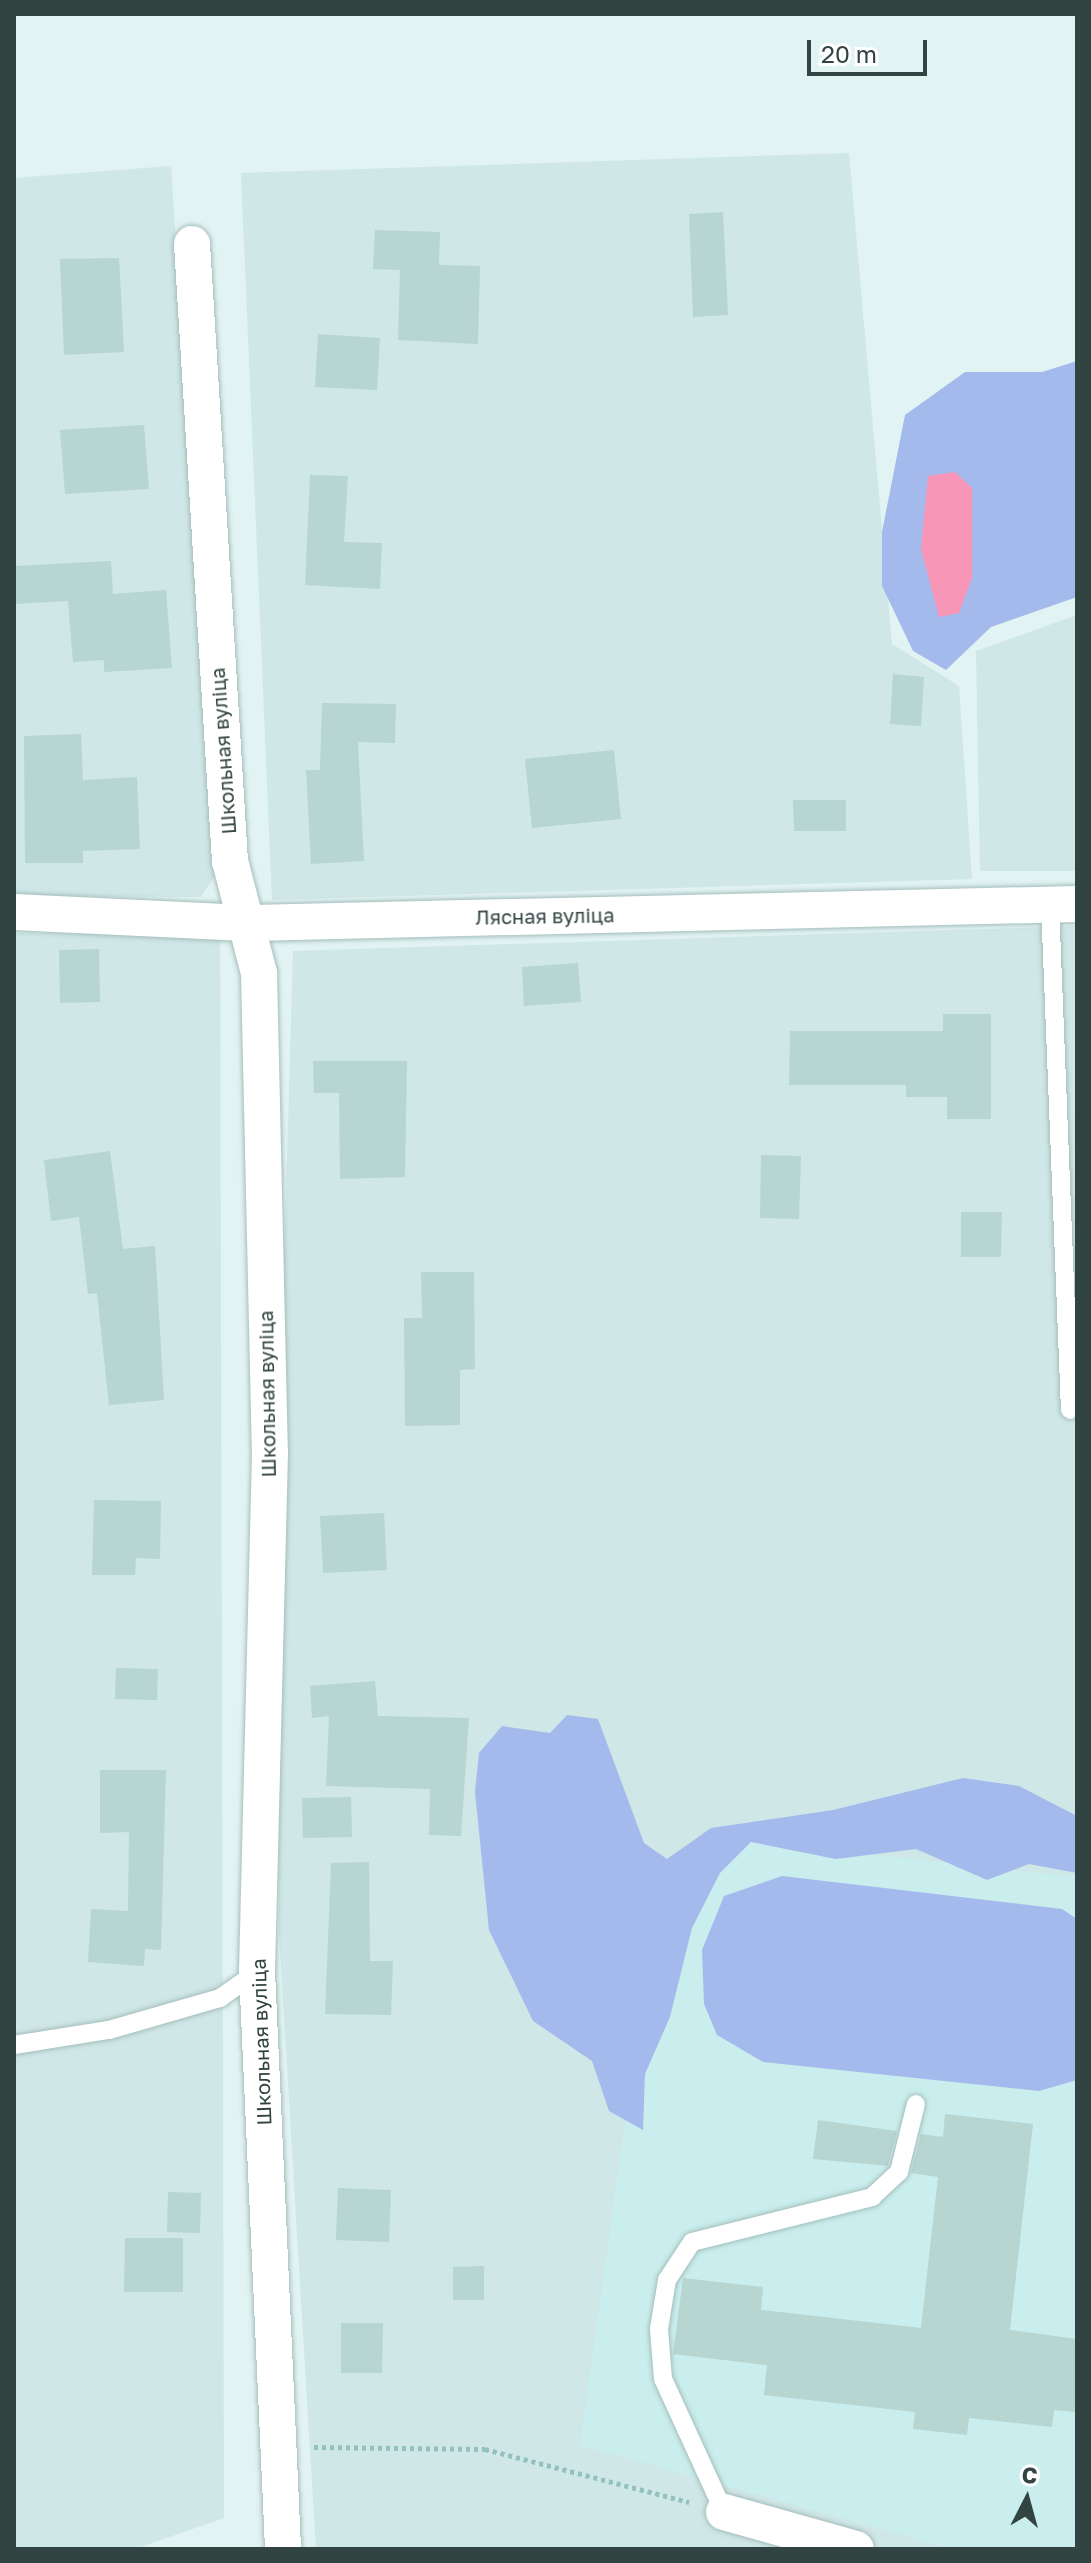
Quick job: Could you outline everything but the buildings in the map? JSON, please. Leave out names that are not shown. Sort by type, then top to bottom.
[{"type":"street","name":"Школьная вуліца","points":[[192,244],[230,861],[251,923],[259,973],[270,1453],[257,1971],[283,2549]]},
{"type":"street","name":"Лясная вуліца","points":[[14,912],[251,923],[1063,904]]},
{"type":"street","points":[[724,2512],[856,2549]]},
{"type":"lane","points":[[1063,904],[1070,1410]]},
{"type":"lane","points":[[14,2045],[109,2030],[220,1998],[257,1971]]},
{"type":"lane","points":[[724,2512],[663,2379],[659,2329],[667,2280],[692,2242],[872,2197],[899,2172],[916,2104]]},
{"type":"path","points":[[276,2446],[485,2449],[724,2512]]},
{"type":"shaded area","points":[[849,153],[892,644],[959,686],[972,879],[272,900],[241,173]]},
{"type":"shaded area","points":[[171,166],[217,873],[201,897],[14,896],[14,178]]},
{"type":"shaded area","points":[[1077,361],[1077,597],[991,627],[946,670],[913,651],[882,586],[882,532],[905,415],[965,372],[1042,372]]},
{"type":"shaded area","points":[[955,472],[972,488],[972,578],[959,613],[939,617],[921,549],[928,476]]},
{"type":"shaded area","points":[[1077,615],[1077,871],[980,871],[976,651]]},
{"type":"shaded area","points":[[1077,926],[1077,2549],[316,2549],[279,1934],[279,1441],[293,951]]},
{"type":"shaded area","points":[[14,933],[220,935],[224,2518],[135,2549],[14,2549]]},
{"type":"shaded area","points":[[567,1715],[598,1719],[644,1843],[667,1859],[711,1828],[833,1810],[963,1778],[1019,1786],[1077,1816],[1077,1873],[1029,1864],[987,1880],[916,1849],[836,1859],[751,1842],[720,1873],[692,1928],[670,2017],[645,2074],[643,2130],[609,2111],[592,2061],[533,2021],[489,1930],[475,1792],[479,1753],[502,1726],[550,1733]]},
{"type":"shaded area","points":[[716,1837],[1077,1877],[1077,2549],[953,2549],[580,2445],[639,2022]]},
{"type":"shaded area","points":[[782,1876],[1062,1909],[1077,1919],[1077,2080],[1039,2091],[763,2062],[717,2035],[704,2004],[702,1950],[724,1896]]}]
